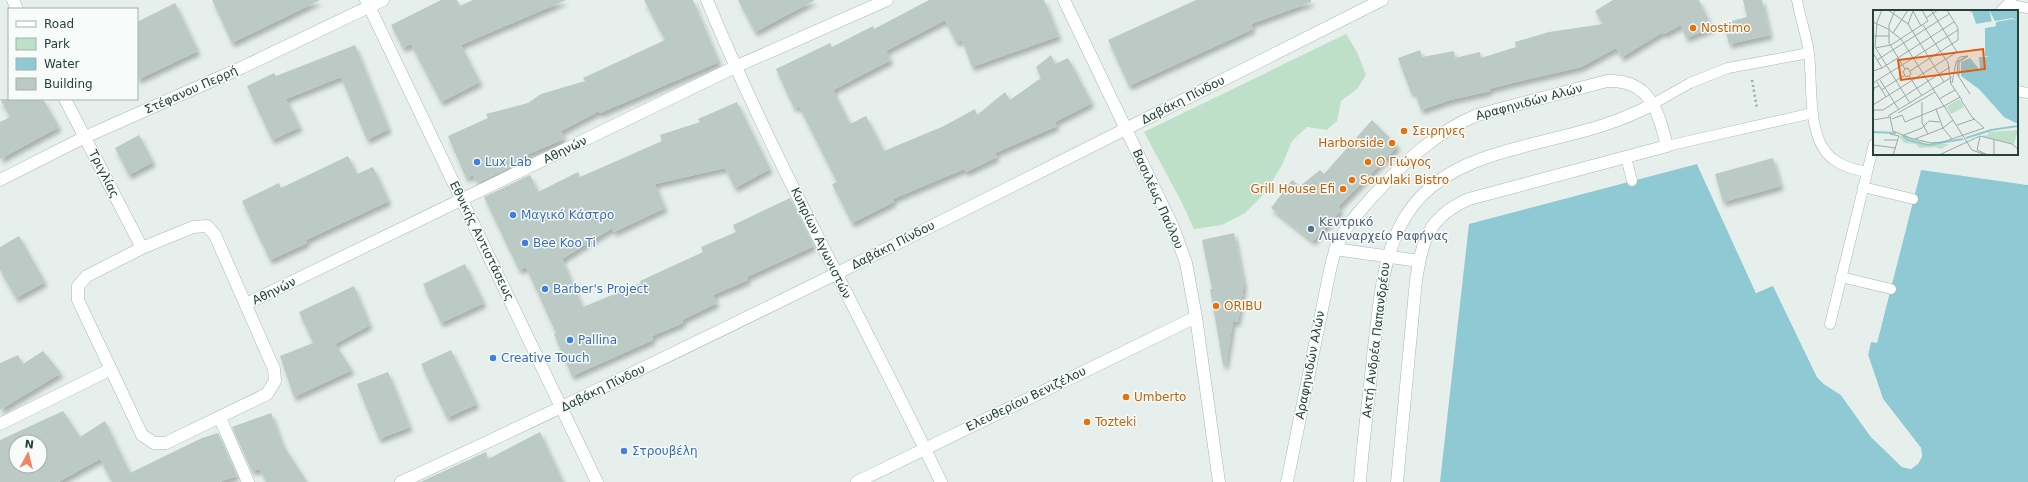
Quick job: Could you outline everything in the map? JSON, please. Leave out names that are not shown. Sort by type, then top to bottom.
[{"type":"street","name":"Στέφανου Περρή","points":[[0,180],[85,137],[241,68],[368,3],[383,0]]},
{"type":"street","name":"Κυπρίων Αγωνιστών","points":[[707,0],[735,67],[836,274],[941,482]]},
{"type":"street","name":"Αθηνών","points":[[246,304],[735,67],[887,0]]},
{"type":"street","name":"Βασιλέως Παύλου","points":[[1064,0],[1173,227],[1186,263],[1196,317],[1219,482]]},
{"type":"street","name":"Δαβάκη Πίνδου","points":[[401,482],[562,408],[836,274],[1382,0]]},
{"type":"street","name":"Εθνικής Αντιστάσεως","points":[[368,3],[597,482]]},
{"type":"street","name":"Αραφηνιδών Αλών","points":[[1287,482],[1335,249],[1344,231],[1356,215],[1392,176],[1430,142],[1461,121],[1477,115],[1607,81],[1630,83],[1647,95],[1660,117],[1667,146]]},
{"type":"street","name":"Τριγλίας","points":[[66,100],[142,248]]},
{"type":"street","name":"Ακτή Ανδρέα Παπανδρέου","points":[[1360,482],[1379,308],[1387,256],[1394,238],[1411,209],[1429,190],[1444,178],[1465,166],[1488,157],[1617,122],[1653,104]]},
{"type":"street","points":[[1397,482],[1412,313],[1419,261],[1427,235],[1434,223],[1444,213],[1456,205],[1484,195],[1667,146]]},
{"type":"street","points":[[207,226],[215,235],[246,304],[274,369],[274,382],[268,394],[166,443],[154,443],[142,435],[110,369],[78,300],[78,286],[87,276],[142,248],[193,227],[207,226]]},
{"type":"street","points":[[1335,249],[1419,261]]},
{"type":"street","name":"Ελευθερίου Βενιζέλου","points":[[857,482],[1196,317]]},
{"type":"street","points":[[0,424],[110,369]]},
{"type":"street","points":[[220,418],[248,482]]},
{"type":"lane","points":[[1797,0],[1809,53],[1815,129],[1821,144],[1832,158],[1849,168],[1867,172]]},
{"type":"lane","points":[[2009,4],[2028,8]]},
{"type":"lane","points":[[1653,104],[1690,83],[1710,74],[1748,63],[1809,53]]},
{"type":"lane","points":[[2018,92],[2028,93]]},
{"type":"lane","points":[[1667,146],[1813,113]]},
{"type":"lane","points":[[1830,324],[1873,148]]},
{"type":"lane","points":[[1626,157],[1632,181]]},
{"type":"lane","points":[[1863,187],[1913,199]]},
{"type":"lane","points":[[1841,277],[1890,289]]},
{"type":"path","points":[[1748,63],[1761,125]]},
{"type":"green space","points":[[1346,34],[1357,52],[1366,75],[1357,89],[1341,101],[1337,121],[1327,130],[1307,127],[1292,141],[1282,165],[1265,193],[1245,213],[1222,225],[1194,229],[1182,203],[1144,132]]},
{"type":"water","points":[[1697,164],[1756,293],[1773,285],[1817,377],[1824,384],[1841,395],[1871,437],[1902,467],[1911,469],[1922,457],[1921,448],[1883,399],[1868,355],[1871,342],[1877,342],[1921,169],[2028,185],[2028,482],[1440,482],[1469,224]]},
{"type":"pier","points":[[1699,163],[1757,290],[1775,284],[1819,376],[1825,383],[1842,393],[1873,436],[1903,465],[1911,467],[1920,456],[1919,449],[1881,400],[1866,355],[1869,341],[1875,340],[1919,169],[1921,167],[2028,183],[2028,185],[1921,170],[1877,343],[1871,342],[1868,355],[1883,399],[1921,448],[1922,457],[1918,464],[1911,469],[1902,467],[1871,437],[1841,395],[1824,384],[1817,377],[1773,286],[1756,293],[1697,164]]},
{"type":"building","points":[[212,0],[320,0],[232,43]]},
{"type":"building","points":[[441,0],[457,0],[460,6],[473,0],[566,0],[461,45],[480,82],[441,102],[411,44],[403,48],[391,25]]},
{"type":"building","points":[[644,0],[693,0],[719,62],[600,113],[599,111],[561,131],[564,139],[521,157],[523,161],[478,183],[473,175],[466,178],[448,136],[488,118],[486,114],[528,103],[541,94],[585,81],[583,78],[665,40]]},
{"type":"building","points":[[738,0],[815,0],[755,32]]},
{"type":"building","points":[[929,0],[1044,0],[1059,36],[972,67],[962,40],[956,42],[945,20],[886,51],[891,60],[833,90],[850,124],[866,116],[884,151],[944,126],[975,109],[977,115],[1005,92],[1010,100],[1041,78],[1036,67],[1051,55],[1055,64],[1068,58],[1092,103],[1055,122],[1057,126],[995,153],[997,157],[966,172],[964,169],[893,199],[894,202],[852,223],[832,184],[837,182],[799,106],[794,108],[776,69],[830,43],[832,47],[873,26],[874,29]]},
{"type":"building","points":[[1196,0],[1311,0],[1311,2],[1251,24],[1253,29],[1129,86],[1108,40]]},
{"type":"building","points":[[1613,0],[1699,0],[1712,28],[1686,38],[1681,25],[1664,34],[1663,32],[1622,57],[1616,48],[1581,67],[1489,89],[1490,91],[1450,100],[1421,110],[1415,92],[1411,93],[1398,58],[1420,50],[1422,57],[1454,51],[1455,58],[1480,52],[1481,58],[1516,47],[1515,42],[1549,32],[1603,24],[1595,11]]},
{"type":"building","points":[[1743,0],[1762,0],[1770,35],[1729,44],[1724,23],[1747,17]]},
{"type":"building","points":[[175,3],[198,51],[138,80],[138,22]]},
{"type":"building","points":[[355,45],[389,129],[367,140],[341,77],[286,99],[300,127],[272,140],[247,86],[274,73],[276,76]]},
{"type":"building","points":[[0,99],[44,100],[59,127],[0,159],[0,122],[10,117]]},
{"type":"building","points":[[737,102],[770,169],[735,188],[725,168],[655,184],[665,208],[614,232],[612,228],[562,259],[583,307],[641,283],[640,281],[703,252],[701,247],[736,232],[733,225],[790,198],[814,246],[747,277],[748,280],[713,295],[717,303],[682,320],[683,323],[652,336],[653,340],[572,376],[554,334],[556,333],[526,267],[519,270],[484,197],[530,175],[538,192],[578,172],[580,177],[662,141],[660,135],[700,122],[698,119]]},
{"type":"building","points":[[1372,120],[1398,146],[1338,207],[1341,210],[1313,241],[1271,208],[1292,180],[1300,186],[1320,170],[1324,174]]},
{"type":"building","points":[[139,135],[153,162],[129,175],[115,148]]},
{"type":"building","points":[[348,156],[357,174],[373,167],[389,201],[306,240],[307,243],[270,260],[242,201],[279,183],[281,188]]},
{"type":"building","points":[[1773,158],[1781,186],[1723,202],[1715,174]]},
{"type":"building","points":[[1234,233],[1244,284],[1238,322],[1233,321],[1226,365],[1223,365],[1210,289],[1212,289],[1202,240]]},
{"type":"building","points":[[19,236],[45,282],[16,298],[0,270],[0,247]]},
{"type":"building","points":[[465,264],[484,303],[441,323],[423,284]]},
{"type":"building","points":[[354,286],[370,325],[335,344],[352,370],[294,397],[280,356],[313,343],[299,312]]},
{"type":"building","points":[[451,350],[477,404],[447,418],[421,364]]},
{"type":"building","points":[[43,351],[61,373],[0,410],[0,363],[18,355],[23,364]]},
{"type":"building","points":[[388,372],[410,427],[379,439],[357,384]]},
{"type":"building","points":[[63,411],[80,437],[105,421],[130,473],[202,438],[218,433],[237,476],[219,482],[112,482],[100,459],[58,482],[0,482],[0,440],[8,436],[8,474],[48,474],[48,434],[13,434]]},
{"type":"building","points":[[271,413],[283,445],[307,482],[266,482],[260,469],[252,471],[232,427]]},
{"type":"building","points":[[540,432],[563,482],[420,482],[486,452],[488,459]]},
{"type":"place","name":"Nostimo","points":[[1693,28]]},
{"type":"place","name":"Σειρηνες","points":[[1404,131]]},
{"type":"place","name":"Harborside","points":[[1392,143]]},
{"type":"place","name":"Lux Lab","points":[[477,162]]},
{"type":"place","name":"Ο Γιώγος","points":[[1368,162]]},
{"type":"place","name":"Souvlaki Bistro","points":[[1352,180]]},
{"type":"place","name":"Grill House Efi","points":[[1343,189]]},
{"type":"place","name":"Μαγικό Κάστρο","points":[[513,215]]},
{"type":"place","name":"Κεντρικό Λιμεναρχείο Ραφήνας","points":[[1311,229]]},
{"type":"place","name":"Bee Koo Ti","points":[[525,243]]},
{"type":"place","name":"Barber's Project","points":[[545,289]]},
{"type":"place","name":"ORIBU","points":[[1216,306]]},
{"type":"place","name":"Pallina","points":[[570,340]]},
{"type":"place","name":"Creative Touch","points":[[493,358]]},
{"type":"place","name":"Umberto","points":[[1126,397]]},
{"type":"place","name":"Tozteki","points":[[1087,422]]},
{"type":"place","name":"Στρουβέλη","points":[[624,451]]}]
